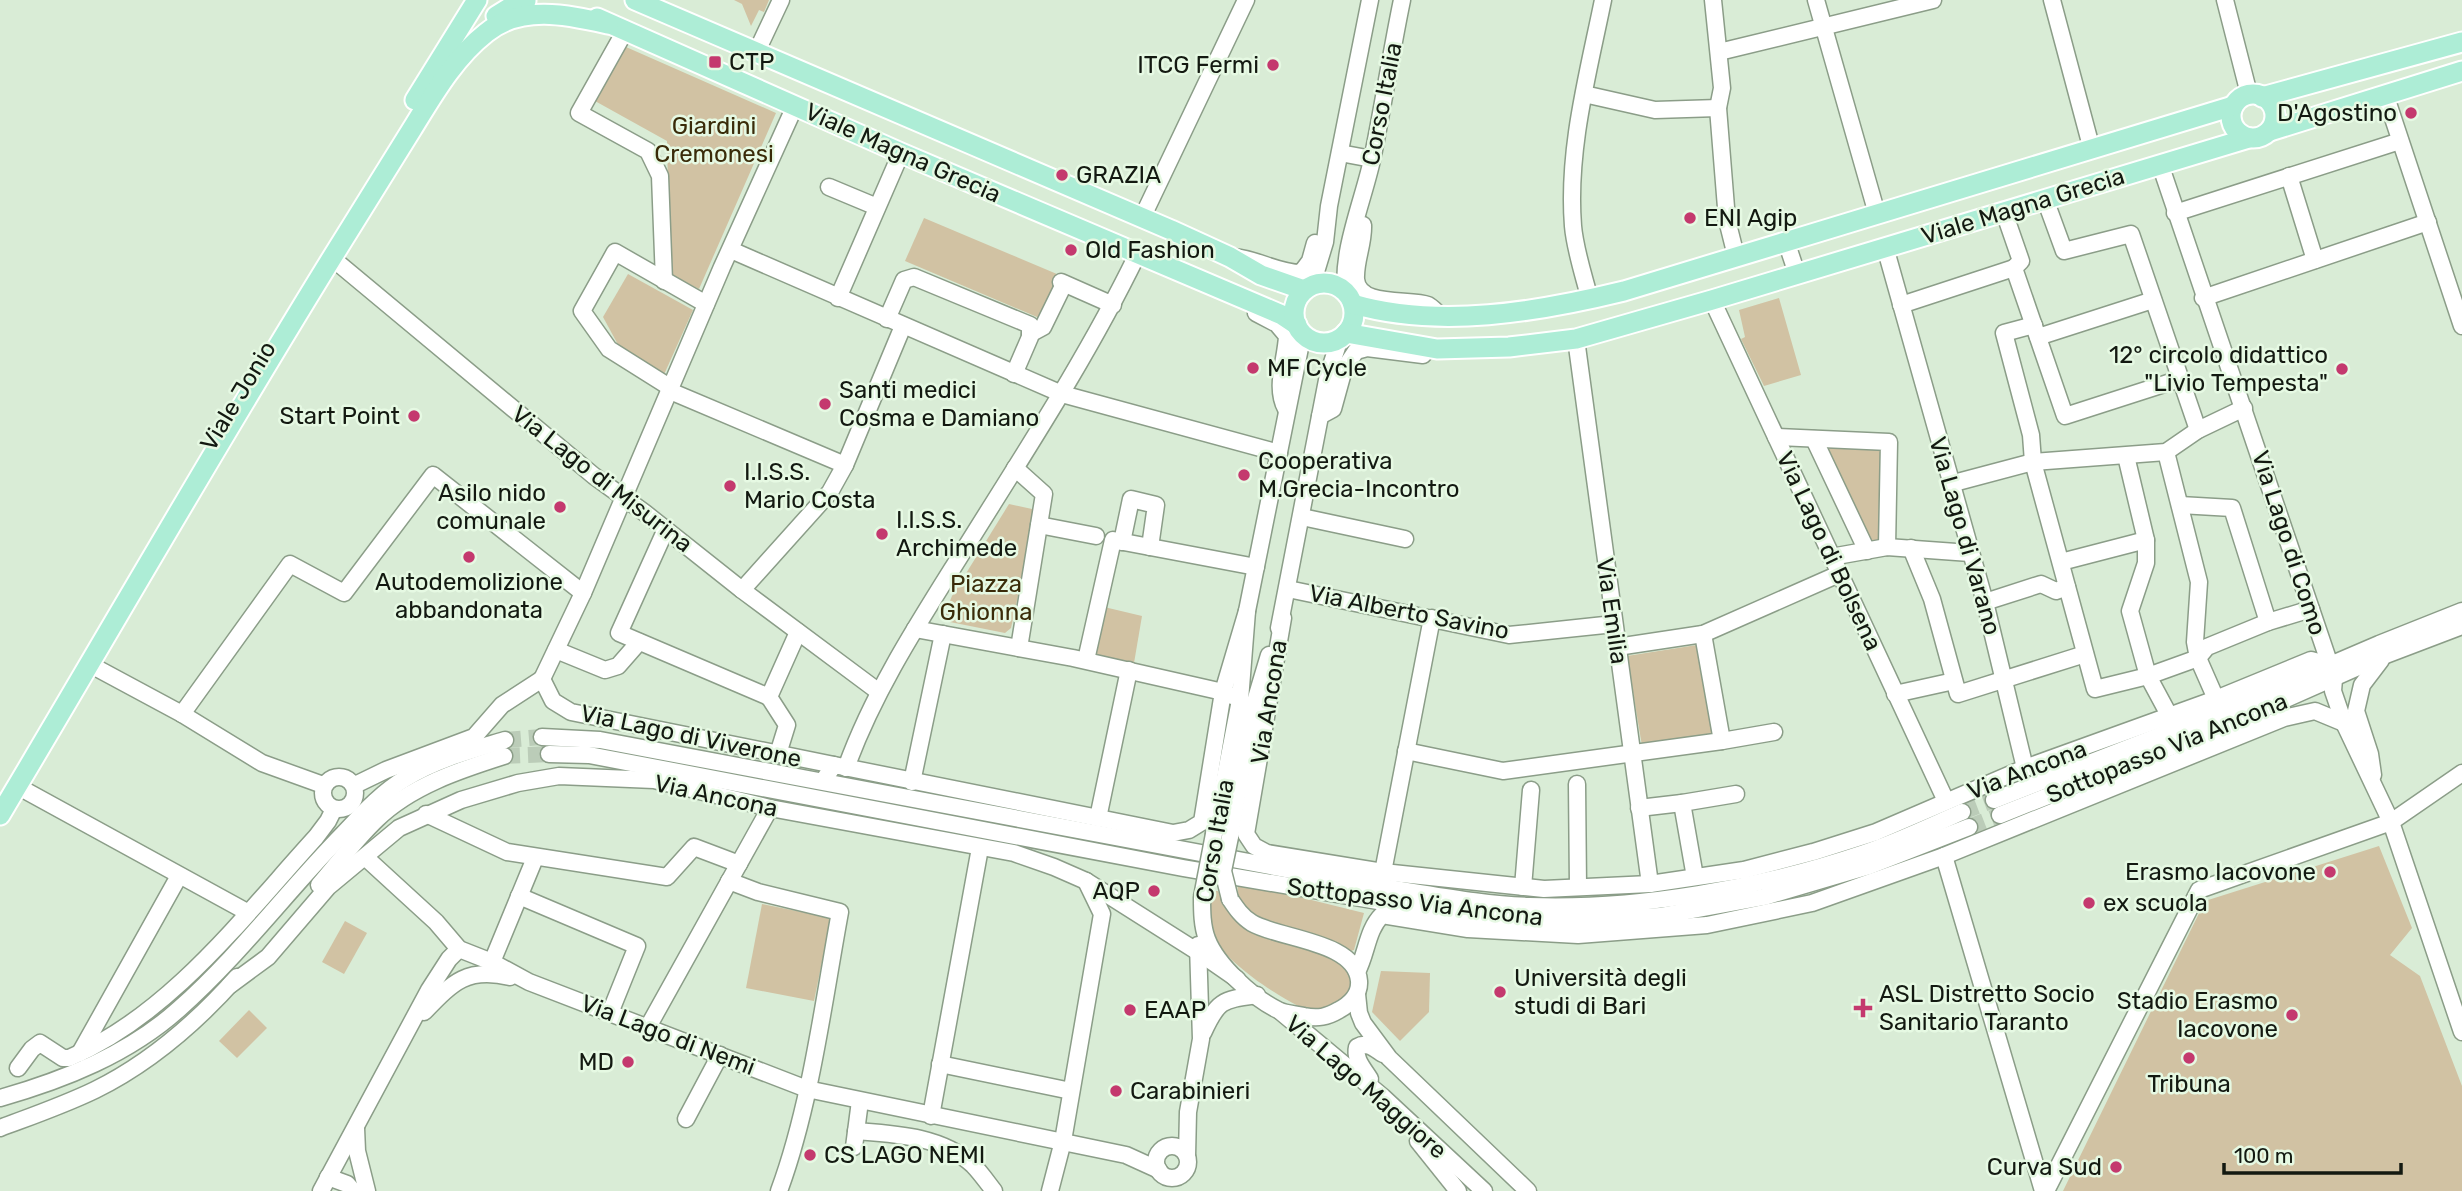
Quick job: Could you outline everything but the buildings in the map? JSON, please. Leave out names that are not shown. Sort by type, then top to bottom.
[{"type":"main road","name":"Viale Jonio","points":[[0,815],[8,790],[477,0]]},
{"type":"main road","name":"Viale Jonio","points":[[8,790],[89,664],[332,258],[463,46],[478,29],[499,14],[531,0]]},
{"type":"main road","name":"Viale Magna Grecia","points":[[531,0],[578,7],[617,28],[901,153],[1282,315],[1295,331]]},
{"type":"main road","name":"Viale Magna Grecia","points":[[642,2],[1142,218],[1230,257],[1261,275],[1306,283]]},
{"type":"main road","name":"Viale Jonio","points":[[436,89],[469,49],[487,32],[505,22],[527,15],[554,13],[617,28]]},
{"type":"main road","name":"Viale Magna Grecia","points":[[1354,297],[1377,311],[1441,316],[1504,313],[1590,300],[2092,150],[2233,106],[2242,97],[2256,96],[2462,42]]},
{"type":"main road","name":"Viale Magna Grecia","points":[[1343,336],[1437,349],[1509,347],[1576,339],[2160,164],[2249,138],[2260,138],[2270,131],[2462,71]]},
{"type":"main road","points":[[2256,96],[2270,103],[2274,112],[2270,131]]},
{"type":"main road","points":[[2233,106],[2230,116],[2233,126],[2239,134],[2249,138]]},
{"type":"main road","points":[[1306,283],[1330,283],[1354,297],[1352,325],[1343,336],[1331,342],[1321,342],[1295,331],[1294,313],[1306,283]]},
{"type":"street","points":[[757,51],[781,0]]},
{"type":"street","points":[[1142,218],[1246,0]]},
{"type":"street","name":"Corso Italia","points":[[1306,283],[1326,237],[1329,206],[1370,0]]},
{"type":"street","points":[[1381,0],[1402,2]]},
{"type":"street","points":[[1590,300],[1573,228],[1572,176],[1584,94],[1603,0]]},
{"type":"street","points":[[1713,0],[1722,88],[1718,108],[1727,220],[1736,256]]},
{"type":"street","points":[[1816,0],[1877,214]]},
{"type":"street","points":[[1719,52],[1933,0]]},
{"type":"street","points":[[2052,0],[2092,150]]},
{"type":"street","points":[[2225,0],[2256,96]]},
{"type":"street","name":"Corso Italia","points":[[1354,297],[1346,267],[1372,159],[1402,2]]},
{"type":"street","points":[[617,28],[579,113],[648,151],[660,176],[664,281]]},
{"type":"street","points":[[1584,94],[1655,110],[1718,108]]},
{"type":"street","points":[[2385,94],[2462,326]]},
{"type":"street","points":[[355,785],[386,770],[474,737],[502,705],[542,679],[583,593],[706,304],[795,106]]},
{"type":"street","points":[[2175,213],[2400,141]]},
{"type":"street","points":[[838,298],[901,153]]},
{"type":"street","points":[[1340,153],[1372,159]]},
{"type":"street","name":"Via Lago di Como","points":[[2160,164],[2203,298],[2244,408],[2332,672],[2343,684],[2350,717],[2370,754],[2374,784],[2390,822],[2462,1032]]},
{"type":"street","points":[[2289,176],[2315,260]]},
{"type":"street","points":[[829,187],[877,207]]},
{"type":"street","points":[[2045,199],[2064,251],[2131,234],[2198,430]]},
{"type":"street","points":[[1901,305],[2014,268],[2021,261],[2004,212]]},
{"type":"street","points":[[2203,298],[2428,222]]},
{"type":"street","points":[[1786,241],[1797,274]]},
{"type":"street","name":"Via Lago di Varano","points":[[1885,247],[1985,602],[2025,768]]},
{"type":"street","points":[[731,250],[1062,394],[1279,453]]},
{"type":"street","points":[[706,304],[615,252],[582,311],[609,349],[671,390],[845,465]]},
{"type":"street","points":[[823,781],[840,767],[915,629],[1062,394],[1138,255]]},
{"type":"street","name":"Via Lago di Misurina","points":[[332,258],[594,476],[879,692]]},
{"type":"street","points":[[2014,268],[2065,416],[2180,379]]},
{"type":"street","points":[[887,319],[904,280],[914,277],[1030,325],[1030,334],[1014,374]]},
{"type":"street","points":[[1030,334],[1043,327],[1063,283],[1113,305]]},
{"type":"street","name":"Via Lago di Bolsena","points":[[1712,300],[1946,801]]},
{"type":"street","points":[[2153,300],[2036,331],[2004,333],[2031,435],[2033,462],[2095,689],[2148,676],[2198,658],[2207,647],[2268,622],[2311,609]]},
{"type":"street","points":[[743,590],[830,492],[845,465],[903,326]]},
{"type":"street","name":"Corso Italia","points":[[1295,331],[1287,411],[1247,611],[1240,700],[1222,836],[1223,872],[1230,899],[1238,912],[1250,922],[1341,954],[1357,972]]},
{"type":"street","name":"Corso Italia","points":[[1343,336],[1328,375],[1283,618],[1259,683],[1222,836],[1202,897],[1202,920],[1215,956],[1237,979],[1279,1011],[1325,1017],[1349,1004],[1357,994]]},
{"type":"street","name":"Via Emilia","points":[[1576,339],[1650,884]]},
{"type":"street","name":"Viale Magna Grecia","points":[[1320,416],[1333,410],[1344,369],[1356,351],[1367,348],[1425,356],[1437,349]]},
{"type":"street","points":[[1950,484],[2033,462],[2166,452],[2198,430],[2244,408]]},
{"type":"street","points":[[1776,437],[1889,442],[1887,547]]},
{"type":"street","points":[[1814,439],[1867,551]]},
{"type":"street","points":[[2166,452],[2199,582],[2195,642],[2198,658],[2220,708],[2221,744]]},
{"type":"street","points":[[2126,456],[2146,540],[2146,563],[2130,611],[2148,676],[2169,715]]},
{"type":"street","points":[[1015,468],[1044,494],[1019,648]]},
{"type":"street","points":[[182,714],[290,564],[344,593],[433,475],[583,593]]},
{"type":"street","points":[[1086,660],[1131,499],[1156,505],[1150,547]]},
{"type":"street","name":"Via Lago di Como","points":[[2180,505],[2232,508],[2268,622]]},
{"type":"street","points":[[1302,517],[1405,539]]},
{"type":"street","points":[[1039,525],[1096,536]]},
{"type":"street","name":"Via Lago di Misurina","points":[[639,642],[619,633],[666,529]]},
{"type":"street","points":[[2061,562],[2146,540]]},
{"type":"street","points":[[1118,541],[1256,567]]},
{"type":"street","points":[[1831,558],[1887,547],[1970,553]]},
{"type":"street","points":[[1911,548],[1932,599],[1958,694],[2085,654]]},
{"type":"street","points":[[1617,647],[1703,634],[1839,574]]},
{"type":"street","points":[[1985,602],[2041,584],[2056,591],[2067,587]]},
{"type":"street","name":"Via Alberto Savino","points":[[1288,589],[1509,635],[1614,624]]},
{"type":"street","name":"Via Ancona","points":[[840,767],[1174,833],[1189,830],[1202,822],[1223,692],[1247,611]]},
{"type":"street","name":"Via Ancona","points":[[2332,672],[2462,611]]},
{"type":"street","name":"Via Ancona","points":[[1283,618],[1246,834],[1254,846],[1267,853],[1383,872],[1544,889],[1650,884],[1744,870],[1813,852],[1876,832],[2025,768],[2169,715],[2220,708],[2311,660],[2332,672],[2462,626]]},
{"type":"street","points":[[1383,872],[1432,618]]},
{"type":"street","points":[[915,629],[1086,660],[1223,692],[1240,700]]},
{"type":"street","points":[[769,697],[798,632]]},
{"type":"street","points":[[938,804],[916,783],[943,634]]},
{"type":"street","points":[[1703,634],[1722,741]]},
{"type":"street","points":[[556,650],[605,670],[618,666],[639,642],[769,697],[787,725],[778,754]]},
{"type":"street","points":[[2350,717],[2362,685],[2383,656]]},
{"type":"street","points":[[89,664],[182,714],[262,763],[323,785]]},
{"type":"street","points":[[1098,818],[1129,670]]},
{"type":"street","name":"Sottopasso Via Ancona","points":[[1997,807],[2220,708],[2332,672]]},
{"type":"street","name":"Via Lago di Viverone","points":[[542,679],[553,701],[571,712],[840,767]]},
{"type":"street","points":[[1895,694],[1954,681]]},
{"type":"street","points":[[522,691],[553,701]]},
{"type":"street","name":"Via Ancona","points":[[1357,972],[1365,958],[1373,924],[1382,915],[1468,929],[1578,935],[1707,925],[1812,903],[1944,856],[2284,718],[2315,711],[2350,717]]},
{"type":"street","points":[[1406,751],[1503,771],[1774,732]]},
{"type":"street","name":"Via Ancona","points":[[542,737],[600,740],[823,781],[1185,860]]},
{"type":"street","name":"Via Ancona","points":[[0,1098],[55,1082],[122,1050],[178,1011],[216,973],[313,865],[374,803],[405,778],[448,757],[505,748],[415,792],[378,818],[230,985],[190,1026],[161,1049],[96,1090],[0,1128]]},
{"type":"street","name":"Via Ancona","points":[[549,754],[589,755],[1185,860]]},
{"type":"street","points":[[2045,1191],[2199,890],[2390,822],[2462,773]]},
{"type":"street","name":"Via Ancona","points":[[230,985],[268,957],[328,887],[399,828],[461,800],[518,783],[559,776],[654,780],[770,808],[1014,853],[1086,881],[1237,979]]},
{"type":"street","points":[[330,778],[348,778],[355,785],[357,793],[343,809],[334,809],[325,799],[323,785],[330,778]]},
{"type":"street","points":[[1577,784],[1578,887]]},
{"type":"street","points":[[8,790],[247,912]]},
{"type":"street","points":[[1522,887],[1531,790]]},
{"type":"street","points":[[1639,808],[1736,794]]},
{"type":"street","points":[[820,817],[822,798]]},
{"type":"street","points":[[1682,803],[1701,876],[1726,888]]},
{"type":"street","points":[[648,1027],[770,808]]},
{"type":"street","points":[[18,1068],[40,1043],[62,1058],[80,1053],[122,1031],[173,990],[316,838],[334,809]]},
{"type":"street","points":[[426,814],[507,852],[535,858],[667,877],[694,847],[739,864]]},
{"type":"street","name":"Sottopasso Via Ancona","points":[[1185,860],[1570,913],[1660,916],[1765,897],[1869,866],[1966,819],[1865,853],[1762,882],[1570,913]]},
{"type":"street","points":[[313,865],[316,838]]},
{"type":"street","points":[[931,1116],[980,848]]},
{"type":"street","points":[[1944,856],[2045,1191]]},
{"type":"street","points":[[365,857],[436,922],[459,949],[492,962],[529,982]]},
{"type":"street","points":[[492,962],[535,858]]},
{"type":"street","points":[[80,1053],[179,876]]},
{"type":"street","points":[[729,881],[758,892],[840,912],[807,1089],[789,1163],[779,1191]]},
{"type":"street","points":[[1050,1191],[1063,1141],[1102,914],[1086,881]]},
{"type":"street","points":[[1597,934],[1570,913],[1601,886]]},
{"type":"street","points":[[519,896],[637,946],[610,1013]]},
{"type":"street","points":[[1175,1191],[1188,1164],[1188,1112],[1201,1039],[1198,926],[1202,897]]},
{"type":"street","points":[[1163,930],[1184,954],[1199,987]]},
{"type":"street","points":[[327,1186],[429,990],[449,958],[459,949]]},
{"type":"street","points":[[413,1024],[450,986],[472,974],[489,972],[529,982]]},
{"type":"street","points":[[1357,972],[1357,994]]},
{"type":"street","name":"Via Lago di Nemi","points":[[529,982],[807,1089],[1126,1154],[1163,1149]]},
{"type":"street","name":"Via Lago Maggiore","points":[[1357,994],[1363,1023],[1389,1058],[1528,1191]]},
{"type":"street","points":[[1201,1039],[1213,1011],[1224,1001],[1257,995]]},
{"type":"street","name":"Via Lago Maggiore","points":[[1279,1011],[1383,1097],[1484,1191]]},
{"type":"street","points":[[1389,1058],[1368,1045],[1357,1048],[1358,1061],[1383,1097],[1458,1191]]},
{"type":"street","points":[[686,1119],[720,1055]]},
{"type":"street","points":[[940,1064],[1072,1091]]},
{"type":"street","points":[[860,1101],[855,1139],[892,1134],[942,1145],[974,1166],[994,1191]]},
{"type":"street","points":[[1184,1172],[1163,1179],[1157,1161],[1188,1112]]},
{"type":"street","points":[[942,1145],[948,1119]]},
{"type":"street","points":[[356,1128],[357,1151],[367,1191]]},
{"type":"street","points":[[1163,1149],[1181,1148],[1187,1156]]},
{"type":"street","points":[[1464,1173],[1485,1151]]},
{"type":"street","name":"Via Lago di Nemi","points":[[1126,1154],[1163,1179]]},
{"type":"street","points":[[327,1186],[347,1184],[354,1191]]},
{"type":"green space","points":[[734,0],[769,0],[764,12],[759,10],[751,26],[742,4]]},
{"type":"green space","name":"Giardini Cremonesi","points":[[626,47],[776,113],[699,289],[670,274],[667,141],[595,101]]},
{"type":"green space","points":[[924,218],[1064,277],[1044,320],[905,261]]},
{"type":"green space","points":[[628,274],[693,310],[662,379],[622,352],[603,317]]},
{"type":"green space","points":[[1779,298],[1801,375],[1764,386],[1741,339],[1745,337],[1739,310]]},
{"type":"green space","points":[[1827,443],[1884,446],[1883,545],[1871,548],[1824,448]]},
{"type":"green space","name":"Piazza Ghionna","points":[[1009,504],[1032,509],[1035,517],[1011,628],[1005,633],[945,621],[943,618],[952,596]]},
{"type":"green space","points":[[1100,606],[1142,616],[1134,663],[1090,654]]},
{"type":"green space","points":[[1697,645],[1714,735],[1642,746],[1627,656]]},
{"type":"green space","name":"Stadio Erasmo Iacovone","points":[[2379,846],[2412,928],[2390,955],[2420,976],[2462,1086],[2462,1191],[2063,1191],[2205,901]]},
{"type":"green space","points":[[1238,882],[1364,913],[1354,950],[1261,921],[1243,906],[1238,895]]},
{"type":"green space","points":[[1218,891],[1223,900],[1349,968],[1354,986],[1335,1006],[1307,1010],[1268,988],[1239,966],[1217,943],[1209,917],[1210,893]]},
{"type":"green space","points":[[762,904],[831,918],[814,1001],[746,988]]},
{"type":"green space","points":[[345,921],[367,933],[344,974],[322,962]]},
{"type":"green space","points":[[1381,971],[1430,973],[1429,1012],[1400,1041],[1372,1012]]},
{"type":"green space","points":[[249,1010],[267,1028],[237,1058],[219,1041]]},
{"type":"tunnel","points":[[505,740],[542,737]]},
{"type":"tunnel","points":[[504,756],[549,754]]},
{"type":"tunnel","points":[[1962,812],[1994,800]]},
{"type":"tunnel","points":[[1969,827],[2000,815]]},
{"type":"place","name":"CTP","points":[[715,62]]},
{"type":"place","name":"ITCG Fermi","points":[[1273,65]]},
{"type":"place","name":"D'Agostino","points":[[2411,113]]},
{"type":"place","name":"GRAZIA","points":[[1062,175]]},
{"type":"place","name":"ENI Agip","points":[[1690,218]]},
{"type":"place","name":"Old Fashion","points":[[1071,250]]},
{"type":"place","name":"MF Cycle","points":[[1253,368]]},
{"type":"place","name":"12° circolo didattico \"Livio Tempesta\"","points":[[2342,369]]},
{"type":"place","name":"Santi medici Cosma e Damiano","points":[[825,404]]},
{"type":"place","name":"Start Point","points":[[414,416]]},
{"type":"place","name":"Cooperativa M.Grecia-Incontro","points":[[1244,475]]},
{"type":"place","name":"I.I.S.S. Mario Costa","points":[[730,486]]},
{"type":"place","name":"Asilo nido comunale","points":[[560,507]]},
{"type":"place","name":"I.I.S.S. Archimede","points":[[882,534]]},
{"type":"place","name":"Autodemolizione abbandonata","points":[[469,557]]},
{"type":"place","name":"Erasmo Iacovone","points":[[2330,872]]},
{"type":"place","name":"AQP","points":[[1154,891]]},
{"type":"place","name":"ex scuola","points":[[2089,903]]},
{"type":"place","name":"Università degli studi di Bari","points":[[1500,992]]},
{"type":"place","name":"ASL Distretto Socio Sanitario Taranto","points":[[1863,1008]]},
{"type":"place","name":"EAAP","points":[[1130,1010]]},
{"type":"place","name":"Stadio Erasmo Iacovone","points":[[2292,1015]]},
{"type":"place","name":"Tribuna","points":[[2189,1058]]},
{"type":"place","name":"MD","points":[[628,1062]]},
{"type":"place","name":"Carabinieri","points":[[1116,1091]]},
{"type":"place","name":"CS LAGO NEMI","points":[[810,1155]]},
{"type":"place","name":"Curva Sud","points":[[2116,1167]]}]
